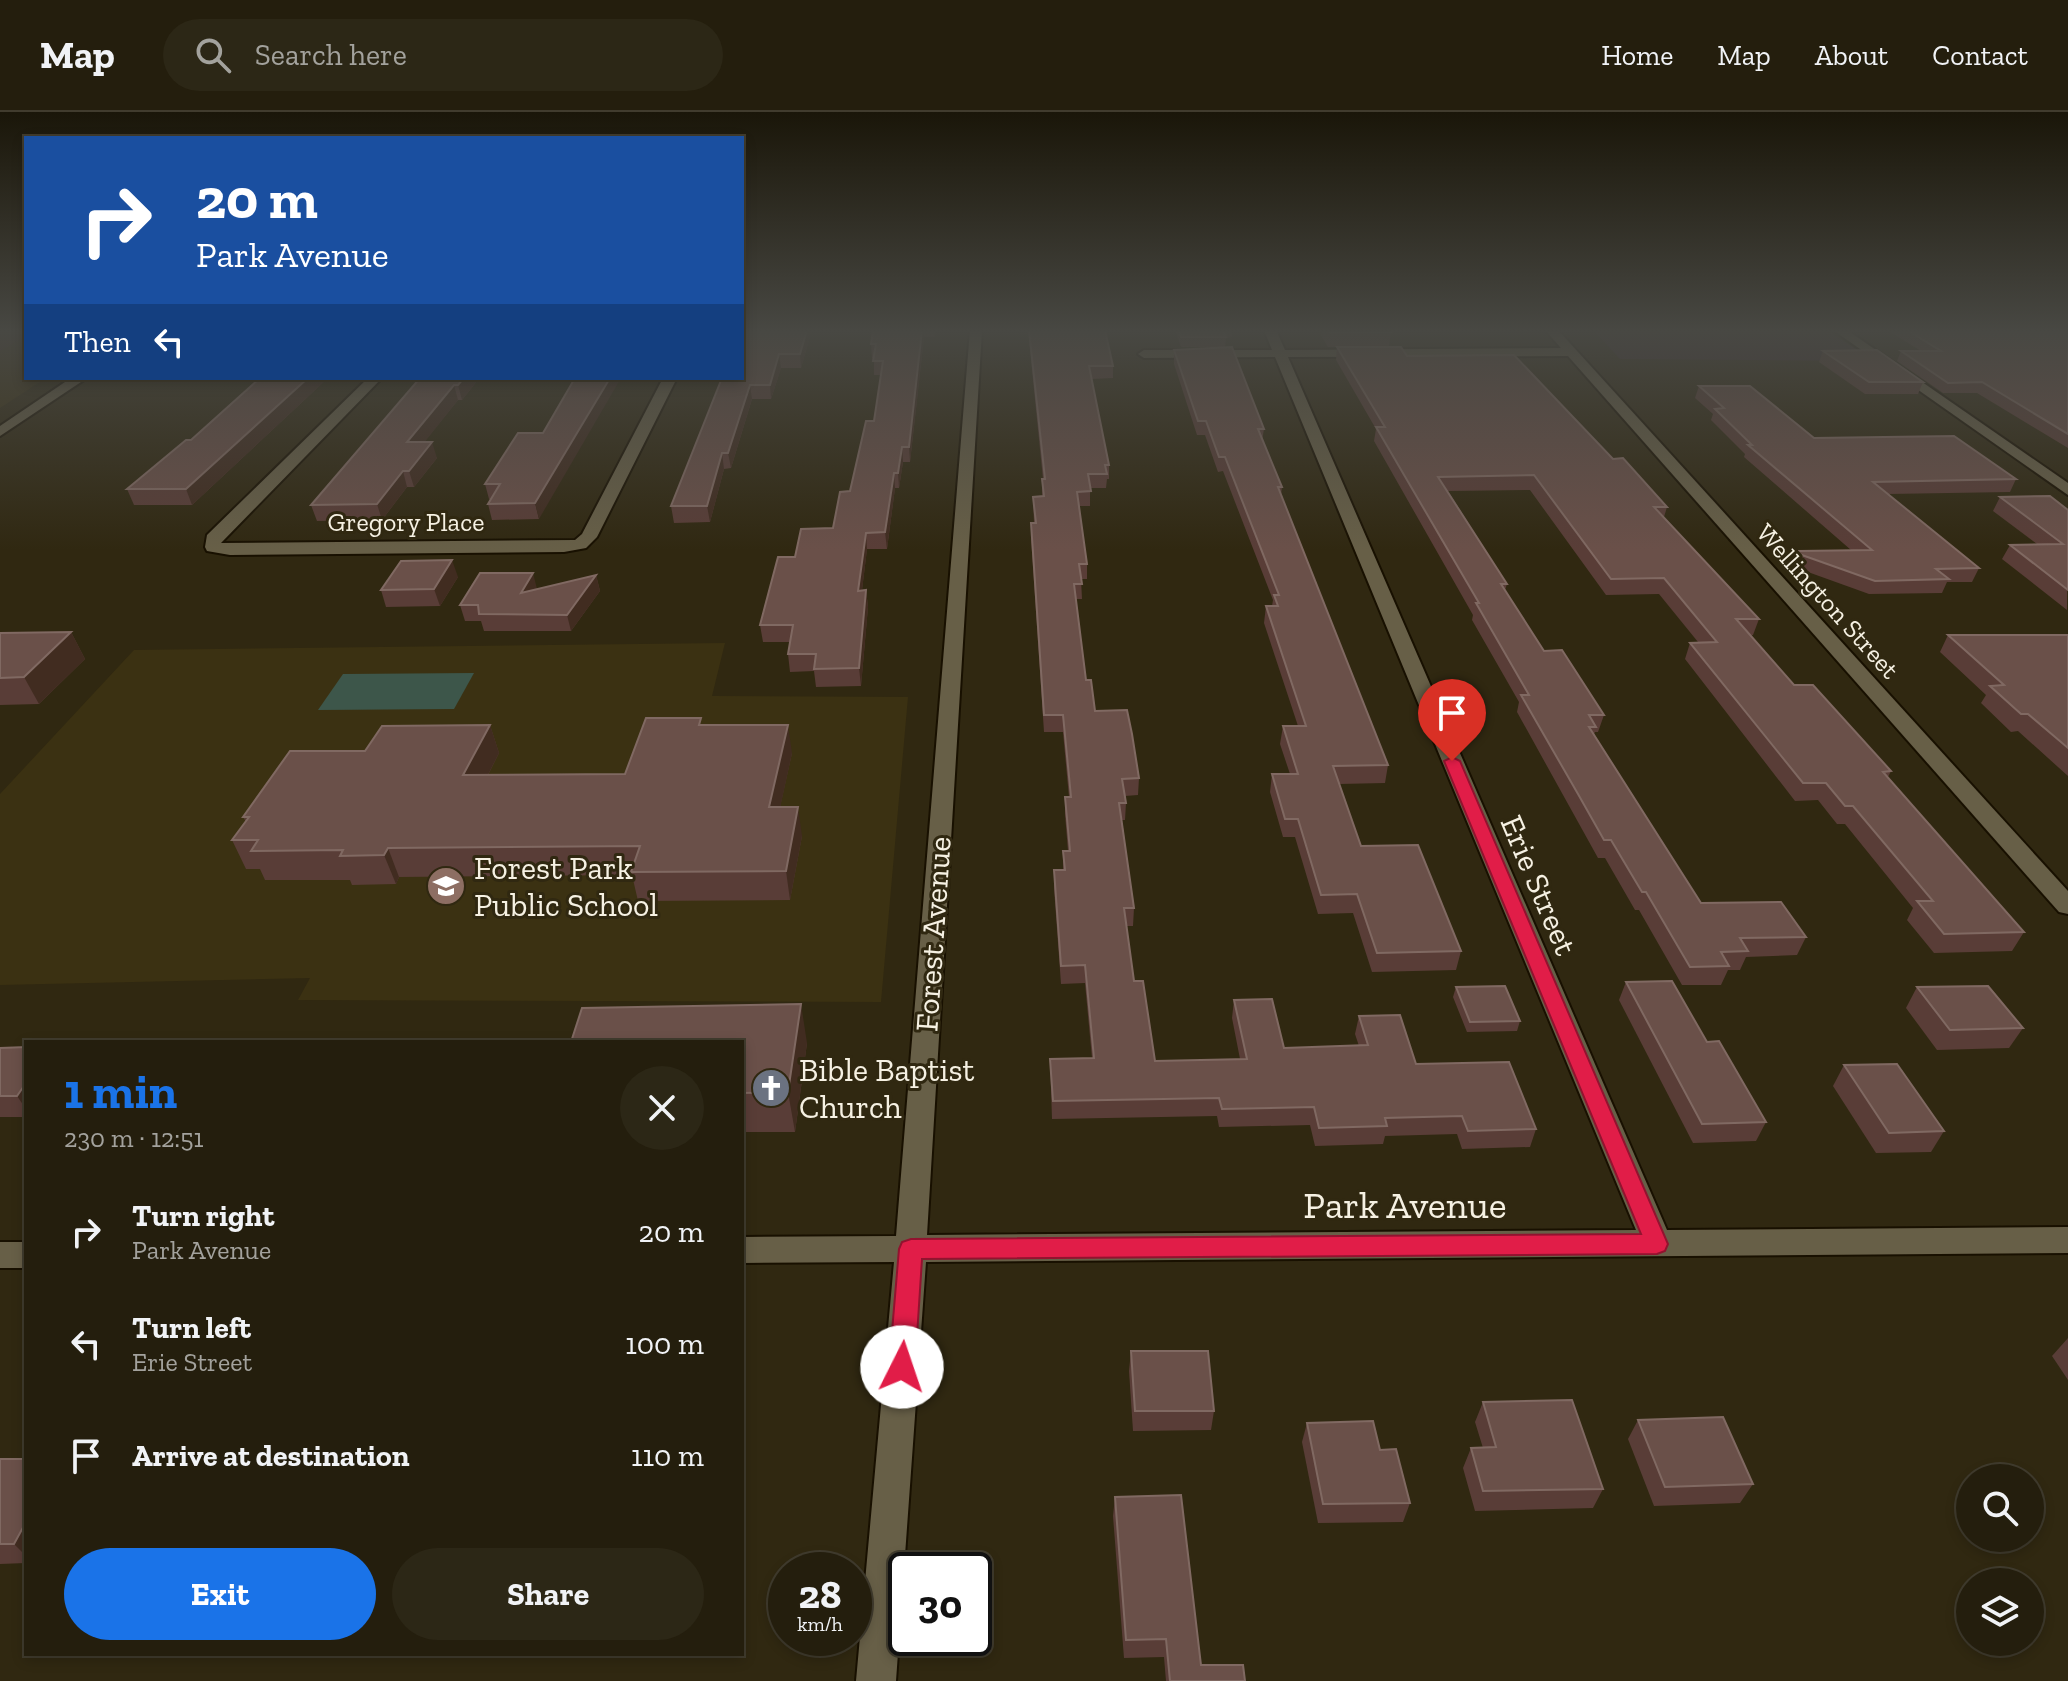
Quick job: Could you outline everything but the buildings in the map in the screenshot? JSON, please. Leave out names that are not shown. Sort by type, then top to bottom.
[{"type":"street","points":[[0,432],[43,403]]},
{"type":"street","name":"Gregory Place","points":[[349,403],[221,530],[213,539],[213,547],[230,550],[564,547],[580,544],[589,537],[657,403]]},
{"type":"street","name":"Forest Avenue","points":[[876,1681],[911,1249],[971,403]]},
{"type":"street","name":"Erie Street","points":[[1300,403],[1657,1244]]},
{"type":"street","name":"Wellington Street","points":[[1614,403],[2068,906]]},
{"type":"street","points":[[1944,403],[2068,490]]},
{"type":"street","name":"Park Avenue","points":[[744,1250],[2068,1240]]},
{"type":"street","points":[[0,1255],[24,1255]]},
{"type":"shaded area","name":"Forest Park Public School","points":[[725,643],[712,696],[908,697],[881,1002],[298,1000],[310,978],[0,985],[0,794],[134,650]]},
{"type":"green space","points":[[474,673],[454,709],[318,710],[343,674]]},
{"type":"place","name":"Forest Park Public School","points":[[446,886]]},
{"type":"place","name":"Bible Baptist Church","points":[[771,1088]]},
{"type":"route","points":[[902,1367],[911,1249],[1657,1244],[1452,761]]}]
